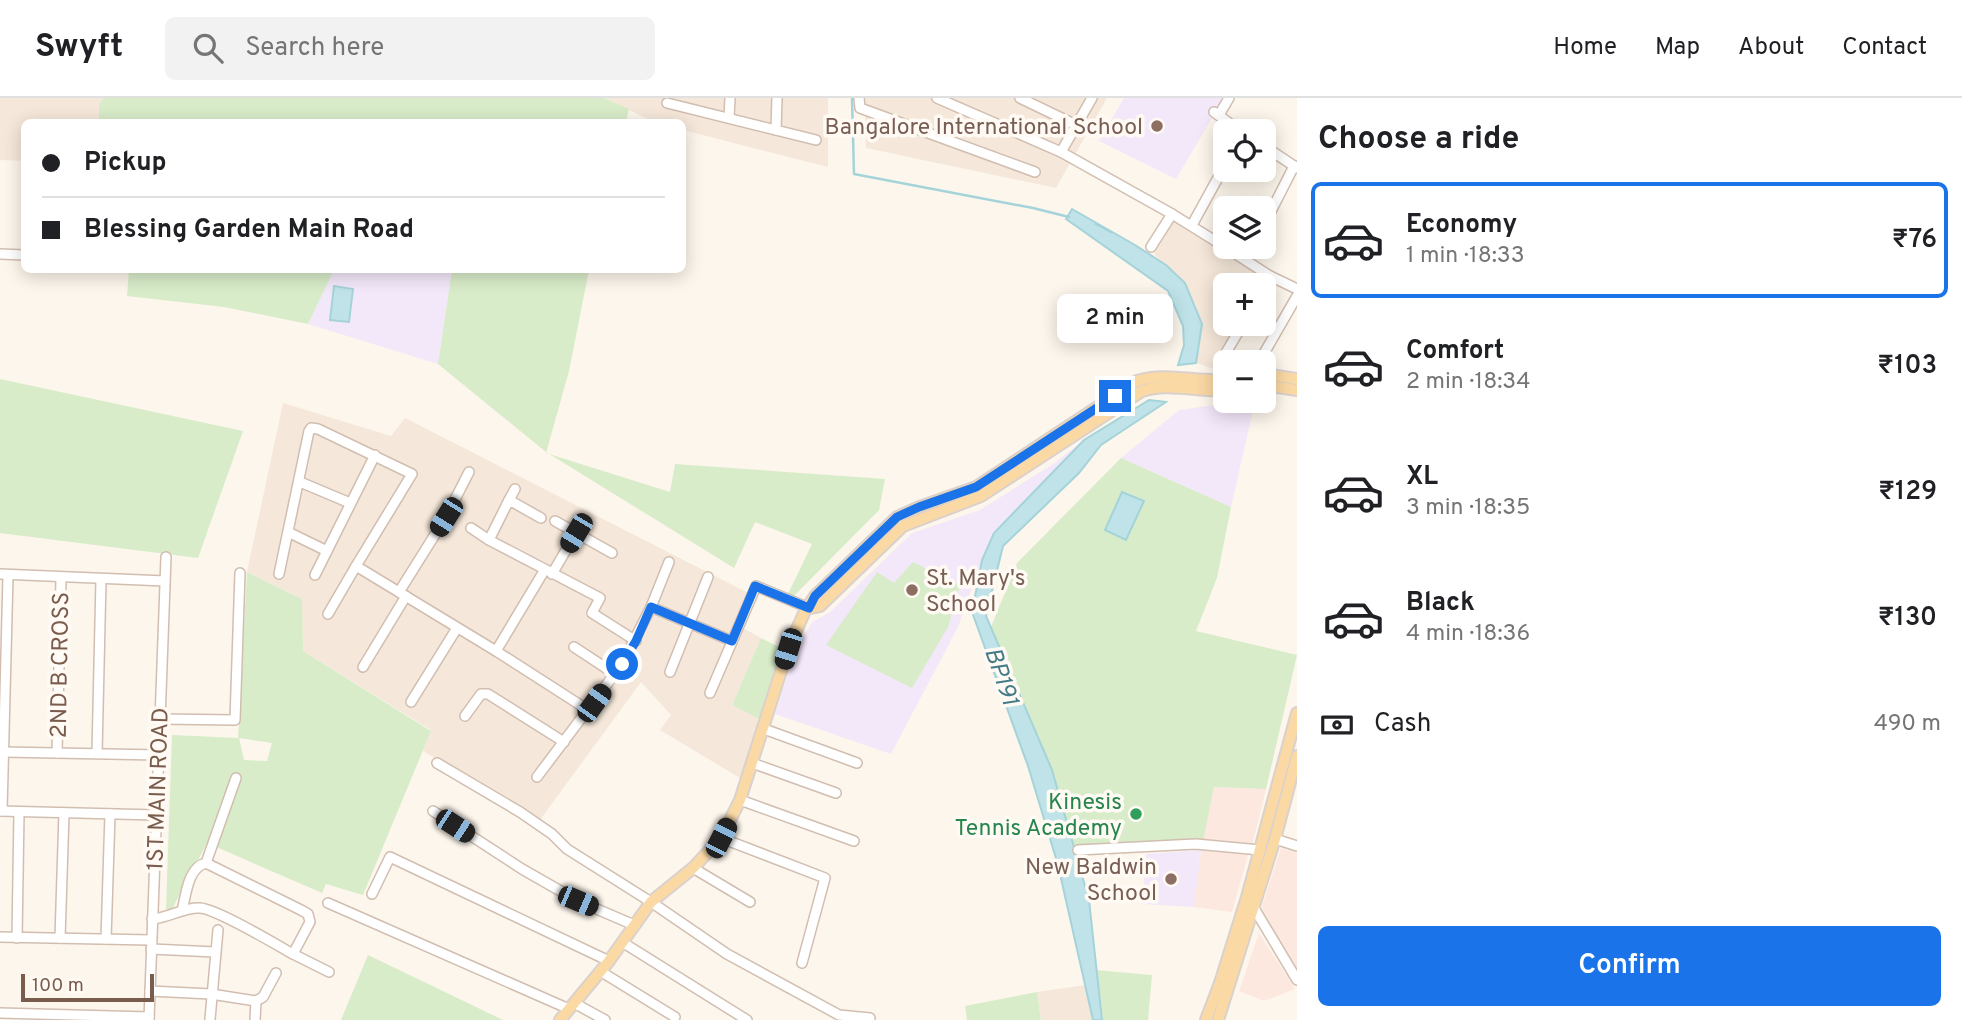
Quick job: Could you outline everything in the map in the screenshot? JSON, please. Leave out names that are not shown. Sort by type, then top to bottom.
[{"type":"main road","points":[[1276,376],[1297,379]]},
{"type":"main road","points":[[560,1020],[651,902],[693,868],[721,838],[740,800],[788,649],[815,596],[897,517],[976,487],[1137,381],[1153,377],[1213,380]]},
{"type":"main road","points":[[1276,387],[1297,390]]},
{"type":"main road","points":[[809,608],[820,606],[903,526],[981,496],[1142,391],[1161,388],[1213,390]]},
{"type":"main road","points":[[1206,1020],[1261,850],[1297,713]]},
{"type":"main road","points":[[1218,1020],[1275,839],[1297,756]]},
{"type":"street","points":[[729,118],[730,98]]},
{"type":"street","points":[[776,130],[777,98]]},
{"type":"street","points":[[859,98],[859,108],[1035,172]]},
{"type":"street","points":[[937,98],[1061,152],[1213,239]]},
{"type":"street","points":[[1020,98],[1076,125]]},
{"type":"street","points":[[1061,152],[1092,98]]},
{"type":"street","points":[[1225,119],[1217,113],[1229,98]]},
{"type":"street","points":[[667,103],[816,140]]},
{"type":"street","points":[[1276,154],[1296,167],[1276,203]]},
{"type":"street","points":[[1192,225],[1216,182]]},
{"type":"street","points":[[1151,247],[1172,214]]},
{"type":"street","points":[[0,254],[21,255]]},
{"type":"street","points":[[1246,260],[1266,273]]},
{"type":"street","points":[[1276,279],[1297,289]]},
{"type":"street","points":[[1266,350],[1297,296]]},
{"type":"street","points":[[279,574],[311,428],[376,455],[412,474],[328,614]]},
{"type":"street","points":[[315,575],[376,455]]},
{"type":"street","points":[[363,667],[469,472]]},
{"type":"street","points":[[300,482],[350,503]]},
{"type":"street","points":[[489,540],[515,489]]},
{"type":"street","points":[[509,500],[541,518]]},
{"type":"street","points":[[555,521],[612,553]]},
{"type":"street","points":[[471,528],[600,598],[592,613],[636,641]]},
{"type":"street","points":[[288,532],[327,551]]},
{"type":"street","points":[[496,651],[576,533]]},
{"type":"street","name":"1ST MAIN ROAD","points":[[149,1018],[166,557]]},
{"type":"street","points":[[537,777],[615,674],[636,641],[669,562]]},
{"type":"street","points":[[356,566],[588,710]]},
{"type":"street","points":[[160,719],[235,720],[240,573]]},
{"type":"street","points":[[156,815],[1,811],[4,752],[4,575],[165,581]]},
{"type":"street","name":"2ND B CROSS","points":[[57,753],[61,578]]},
{"type":"street","points":[[670,671],[708,578]]},
{"type":"street","points":[[97,753],[101,579]]},
{"type":"street","points":[[710,693],[755,586],[809,608]]},
{"type":"street","points":[[651,607],[732,641]]},
{"type":"street","points":[[411,702],[457,628]]},
{"type":"street","points":[[574,647],[615,674]]},
{"type":"street","points":[[465,716],[481,694],[488,694],[564,742]]},
{"type":"street","points":[[764,729],[857,763]]},
{"type":"street","points":[[4,752],[158,755]]},
{"type":"street","points":[[752,762],[836,793]]},
{"type":"street","points":[[437,763],[520,812],[552,834],[567,849],[727,954],[838,1018],[870,1018]]},
{"type":"street","points":[[206,863],[236,778]]},
{"type":"street","points":[[740,800],[854,842]]},
{"type":"street","points":[[433,811],[522,869],[578,901],[634,925]]},
{"type":"street","points":[[17,937],[19,812]]},
{"type":"street","points":[[60,939],[64,813]]},
{"type":"street","points":[[106,939],[110,814]]},
{"type":"street","points":[[721,838],[825,878],[802,963]]},
{"type":"street","points":[[1275,839],[1297,846]]},
{"type":"street","points":[[1079,850],[1196,844],[1261,850]]},
{"type":"street","points":[[372,894],[390,857],[608,961]]},
{"type":"street","points":[[182,911],[191,876],[198,866],[206,863],[308,914],[310,924],[293,954]]},
{"type":"street","points":[[693,868],[750,902]]},
{"type":"street","points":[[1247,897],[1297,979]]},
{"type":"street","points":[[328,903],[605,1020]]},
{"type":"street","points":[[152,919],[167,917],[191,908],[208,909],[329,972]]},
{"type":"street","points":[[210,1019],[218,930]]},
{"type":"street","points":[[0,937],[106,939],[215,953]]},
{"type":"street","points":[[622,942],[747,1020]]},
{"type":"street","points":[[600,971],[675,1017]]},
{"type":"street","points":[[150,991],[211,994],[256,1001],[263,997],[276,973]]},
{"type":"street","points":[[255,1020],[256,1001]]},
{"type":"street","points":[[0,1013],[149,1018]]},
{"type":"shaded area","points":[[0,98],[103,98],[99,105],[99,119],[21,119],[21,161],[0,160]]},
{"type":"shaded area","points":[[604,98],[828,98],[828,167],[686,131],[686,119],[648,119]]},
{"type":"shaded area","points":[[865,98],[1107,98],[1056,188],[866,148]]},
{"type":"shaded area","name":"Bangalore International School","points":[[1124,98],[1224,98],[1176,179],[1099,141]]},
{"type":"shaded area","points":[[1174,222],[1213,246],[1213,259],[1234,259],[1256,273],[1213,273],[1213,336],[1233,336],[1225,350],[1213,350],[1213,369],[1196,363],[1202,324],[1185,283],[1154,254]]},
{"type":"shaded area","points":[[333,273],[452,273],[438,364],[308,324]]},
{"type":"shaded area","points":[[283,403],[391,436],[405,418],[756,597],[743,628],[761,638],[732,705],[759,719],[740,778],[660,730],[671,715],[641,682],[540,820],[423,751],[431,730],[303,651],[302,599],[247,572]]},
{"type":"shaded area","points":[[1213,405],[1213,413],[1252,413],[1231,507],[1121,458],[1179,410]]},
{"type":"shaded area","name":"St. Mary's School","points":[[1084,440],[994,534],[958,627],[891,754],[775,714],[795,652],[812,622],[829,613],[912,533],[980,510],[1053,464]]},
{"type":"shaded area","points":[[1214,787],[1266,789],[1252,846],[1203,842]]},
{"type":"shaded area","points":[[1281,848],[1297,853],[1297,970],[1261,909]]},
{"type":"shaded area","points":[[1201,850],[1248,855],[1232,912],[1194,907]]},
{"type":"shaded area","name":"New Baldwin School","points":[[1201,850],[1194,907],[1142,904],[1146,854]]},
{"type":"shaded area","points":[[1259,933],[1295,989],[1264,1001],[1239,991]]},
{"type":"shaded area","points":[[1085,985],[1093,1020],[1041,1020],[1037,992]]},
{"type":"green space","points":[[103,98],[604,98],[629,109],[627,119],[99,119],[99,105]]},
{"type":"green space","points":[[129,273],[333,273],[308,324],[224,307],[127,296]]},
{"type":"green space","points":[[452,273],[588,273],[569,371],[546,452],[438,364]]},
{"type":"green space","points":[[0,379],[243,431],[198,558],[0,533]]},
{"type":"green space","points":[[549,454],[670,492],[675,464],[885,479],[879,510],[793,597],[788,594],[812,544],[755,522],[734,568]]},
{"type":"green space","points":[[1121,458],[1231,507],[1217,578],[1196,631],[1297,655],[1266,789],[1214,787],[1203,842],[1074,847],[1052,770],[991,627],[1017,563]]},
{"type":"green space","points":[[913,562],[960,585],[948,627],[912,688],[826,645],[877,572],[894,583]]},
{"type":"green space","points":[[247,572],[302,599],[303,651],[431,731],[363,895],[326,884],[322,893],[207,843],[172,909],[166,909],[172,735],[238,738]],"holes":[[[239,738],[272,743],[267,761],[244,760]]]},
{"type":"green space","points":[[761,638],[781,648],[759,719],[732,705]]},
{"type":"green space","points":[[368,955],[503,1020],[341,1020]]},
{"type":"green space","points":[[1095,970],[1152,975],[1148,1020],[1102,1020]]},
{"type":"green space","points":[[1037,992],[1041,1020],[967,1020],[965,1006]]},
{"type":"water","points":[[1072,209],[1166,265],[1185,283],[1202,324],[1196,363],[1178,365],[1184,345],[1183,326],[1168,291],[1066,219]]},
{"type":"water","points":[[334,286],[353,289],[349,322],[330,320]]},
{"type":"water","points":[[1149,400],[1166,402],[1101,445],[1079,473],[1003,546],[986,616],[1052,770],[1089,900],[1102,1020],[1093,1020],[1058,865],[1028,766],[972,612],[982,560],[994,533],[1084,440]]},
{"type":"water","points":[[1122,492],[1144,501],[1126,540],[1105,530]]},
{"type":"waterway","name":"BP191","points":[[852,98],[854,174],[1069,217]]},
{"type":"waterway","name":"BP191","points":[[1096,224],[1111,232]]},
{"type":"place","name":"Bangalore International School","points":[[1157,126]]},
{"type":"place","name":"St. Mary's School","points":[[912,590]]},
{"type":"place","name":"Kinesis Tennis Academy","points":[[1136,814]]},
{"type":"place","name":"New Baldwin School","points":[[1171,879]]},
{"type":"route","points":[[622,664],[651,607],[732,641],[755,586],[809,608],[815,596],[897,517],[976,487],[1115,396]]}]
